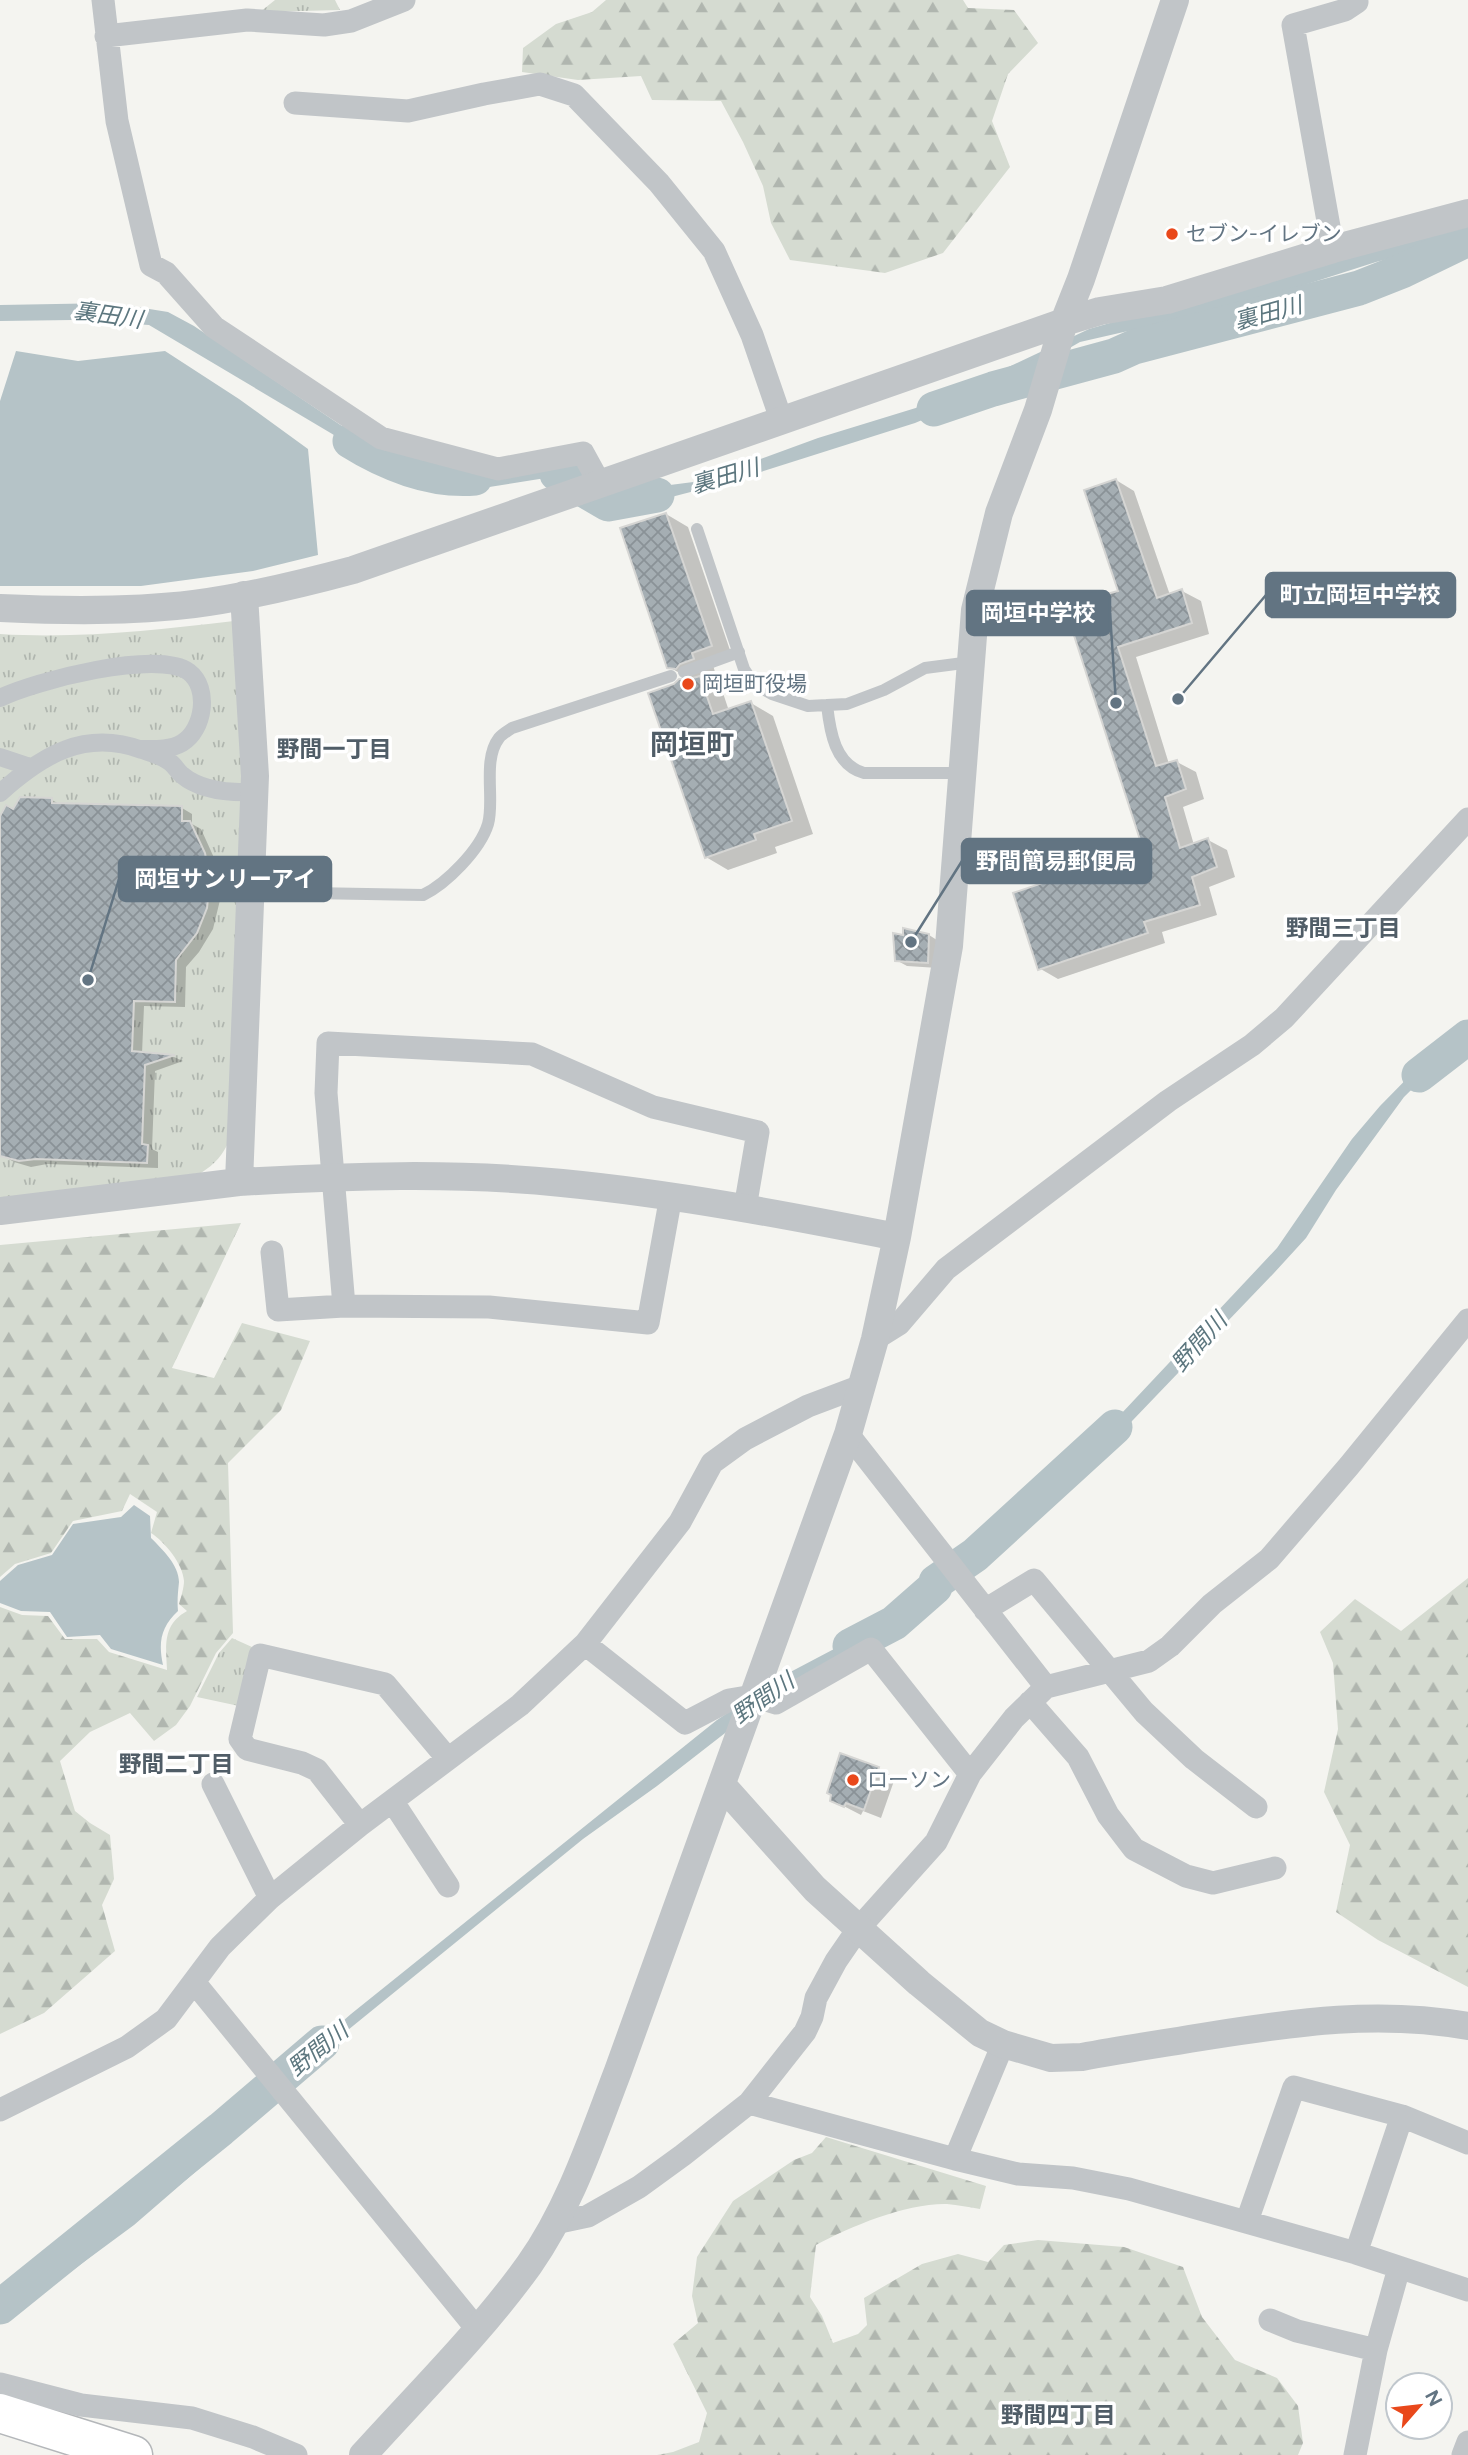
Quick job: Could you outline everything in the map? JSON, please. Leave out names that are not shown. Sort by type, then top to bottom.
[{"type":"highway","points":[[0,2413],[133,2455]]},
{"type":"highway","points":[[0,2440],[47,2455]]},
{"type":"street","points":[[103,0],[117,121],[151,265],[166,273],[214,327],[382,438],[498,469],[583,453],[600,484]]},
{"type":"street","points":[[106,36],[247,20],[324,25],[351,21],[404,0]]},
{"type":"street","points":[[363,2455],[477,2329],[529,2264],[555,2223],[591,2143],[848,1434],[875,1339],[897,1237],[949,946],[975,610],[999,513],[1038,410],[1065,322],[1175,0]]},
{"type":"street","points":[[1333,249],[1293,25],[1345,10],[1357,2]]},
{"type":"street","points":[[295,103],[408,111],[540,84],[574,95],[659,183],[714,251],[752,335],[782,422]]},
{"type":"street","points":[[0,608],[125,610],[195,604],[244,596],[353,570],[1065,322],[1100,311],[1167,300],[1333,249],[1468,213]]},
{"type":"street","points":[[239,1182],[254,792],[244,596]]},
{"type":"street","points":[[0,698],[87,672],[120,667],[164,663],[191,673],[202,698],[197,728],[181,744],[162,749],[140,749]]},
{"type":"street","points":[[0,793],[30,767],[47,757],[89,742],[111,741],[171,762],[182,776],[200,784],[218,790],[254,792]]},
{"type":"street","points":[[0,757],[30,767]]},
{"type":"street","points":[[875,1339],[899,1324],[946,1269],[1168,1101],[1252,1045],[1284,1018],[1468,818]]},
{"type":"street","points":[[344,1306],[326,1094],[328,1043],[531,1054],[653,1107],[758,1132],[745,1208]]},
{"type":"street","points":[[0,1211],[239,1182],[434,1175],[561,1182],[671,1196],[897,1237]]},
{"type":"street","points":[[272,1252],[278,1310],[344,1306],[489,1307],[648,1323],[671,1196]]},
{"type":"street","points":[[555,2223],[588,2216],[639,2187],[748,2103],[805,2032],[816,1998],[836,1961],[858,1929],[936,1842],[970,1774],[1014,1718],[1038,1694],[1149,1661],[1170,1646],[1212,1604],[1269,1559],[1468,1320]]},
{"type":"street","points":[[0,2110],[127,2047],[166,2019],[220,1947],[270,1898],[360,1825],[520,1705],[585,1644],[680,1522],[712,1463],[745,1439],[808,1406],[861,1386]]},
{"type":"street","points":[[848,1434],[985,1609],[1078,1757],[1108,1815],[1134,1849],[1186,1876],[1213,1883],[1275,1868]]},
{"type":"street","points":[[985,1609],[1034,1580],[1113,1671],[1144,1712],[1194,1759],[1256,1807]]},
{"type":"street","points":[[585,1644],[685,1723],[729,1700],[753,1696],[776,1703],[872,1649],[970,1774]]},
{"type":"street","points":[[360,1825],[317,1770],[302,1763],[247,1749],[240,1740],[260,1655],[386,1684],[448,1759]]},
{"type":"street","points":[[213,1784],[270,1898]]},
{"type":"street","points":[[722,1786],[815,1889],[858,1929],[953,2012],[980,2033],[1003,2045],[1051,2058],[1082,2057],[1265,2027],[1365,2017],[1432,2020],[1468,2026]]},
{"type":"street","points":[[393,1802],[448,1886]]},
{"type":"street","points":[[194,1982],[477,2329]]},
{"type":"street","points":[[955,2159],[1003,2045]]},
{"type":"street","points":[[1247,2221],[1294,2087],[1402,2116],[1468,2143]]},
{"type":"street","points":[[748,2103],[1018,2174],[1073,2178],[1129,2189],[1356,2253],[1468,2290]]},
{"type":"street","points":[[1356,2253],[1402,2116]]},
{"type":"street","points":[[1355,2455],[1376,2350],[1399,2268]]},
{"type":"street","points":[[1270,2320],[1297,2331],[1376,2350]]},
{"type":"street","points":[[0,2384],[81,2405],[192,2418],[253,2437],[296,2455]]},
{"type":"street","points":[[1463,2455],[1468,2442]]},
{"type":"lane","points":[[697,529],[744,669],[754,684],[772,694],[808,706],[847,704],[884,690],[925,668],[971,662]]},
{"type":"lane","points":[[252,892],[423,895],[439,888],[480,842],[489,822],[490,769],[499,738],[512,728],[739,652]]},
{"type":"lane","points":[[828,705],[838,752],[852,770],[864,773],[963,773]]},
{"type":"green space","points":[[275,0],[335,0],[340,10],[260,12]]},
{"type":"green space","points":[[606,0],[963,0],[968,8],[1014,10],[1038,43],[1008,74],[992,121],[1010,167],[943,253],[885,273],[790,260],[771,223],[763,186],[721,101],[652,100],[641,76],[578,80],[522,72],[523,48],[556,24],[592,12]]},
{"type":"green space","points":[[234,621],[243,758],[230,1139],[218,1159],[201,1173],[0,1200],[0,634],[88,634]]},
{"type":"green space","points":[[241,1223],[172,1368],[214,1378],[242,1323],[310,1341],[281,1410],[228,1463],[233,1633],[216,1653],[190,1706],[176,1725],[154,1741],[130,1713],[90,1732],[60,1761],[75,1811],[110,1835],[114,1879],[102,1905],[115,1951],[44,2013],[0,2034],[0,1607],[22,1615],[48,1616],[65,1639],[97,1639],[109,1652],[167,1670],[166,1644],[169,1629],[187,1611],[179,1604],[184,1581],[177,1561],[151,1533],[157,1512],[130,1494],[122,1511],[73,1521],[51,1553],[15,1564],[0,1577],[0,1245]]},
{"type":"green space","points":[[1468,1578],[1468,1987],[1378,1940],[1336,1912],[1350,1845],[1324,1792],[1338,1729],[1333,1663],[1320,1632],[1355,1599],[1401,1631]]},
{"type":"green space","points":[[232,1638],[252,1647],[239,1706],[197,1697],[219,1653]]},
{"type":"green space","points":[[826,2137],[986,2186],[980,2209],[947,2204],[915,2207],[862,2223],[816,2245],[810,2297],[822,2316],[833,2343],[858,2334],[867,2325],[864,2298],[922,2264],[958,2254],[988,2262],[1004,2245],[1038,2240],[1124,2247],[1183,2267],[1202,2317],[1235,2360],[1277,2378],[1298,2406],[1303,2443],[1298,2455],[657,2455],[699,2442],[707,2413],[673,2344],[698,2323],[692,2296],[697,2257],[733,2201],[794,2160],[812,2153]]},
{"type":"water","name":"裏田川","points":[[1468,226],[1468,238],[1376,262],[1242,305],[1080,342],[1024,374],[915,423],[729,482],[633,507],[616,507],[572,481],[552,477],[483,488],[452,483],[415,468],[371,457],[149,325],[72,320],[0,321],[0,305],[112,303],[168,312],[194,326],[370,445],[473,475],[553,467],[570,472],[596,488],[619,496],[701,481],[818,438],[932,403],[1089,329],[1351,254]]},
{"type":"water","points":[[16,351],[78,361],[165,351],[239,399],[308,449],[318,555],[253,571],[141,586],[0,586],[0,401]]},
{"type":"water","name":"野間川","points":[[1468,1022],[1468,1034],[1404,1097],[1336,1190],[1306,1238],[1063,1493],[913,1610],[859,1646],[779,1691],[657,1786],[583,1839],[332,2043],[260,2116],[134,2225],[0,2324],[0,2310],[47,2279],[90,2245],[258,2102],[305,2054],[351,2014],[717,1720],[779,1678],[872,1629],[904,1607],[961,1557],[1013,1522],[1064,1477],[1277,1248],[1352,1139],[1380,1106],[1435,1050]]},
{"type":"water","points":[[134,1505],[150,1516],[151,1538],[169,1558],[178,1576],[178,1611],[162,1635],[163,1665],[111,1649],[100,1635],[67,1637],[50,1612],[21,1611],[0,1603],[0,1581],[18,1565],[52,1555],[73,1524],[121,1517]]},
{"type":"building","points":[[1116,479],[1157,598],[1182,589],[1192,623],[1118,647],[1156,766],[1177,760],[1186,789],[1165,797],[1180,848],[1208,838],[1217,867],[1192,877],[1200,905],[1144,922],[1148,933],[1038,970],[1013,893],[1143,849],[1070,623],[1093,616],[1088,599],[1118,591],[1084,490]]},
{"type":"building","points":[[666,513],[712,646],[692,653],[694,659],[680,664],[676,669],[667,668],[620,528]]},
{"type":"building","name":"岡垣町役場","points":[[700,676],[713,714],[751,701],[792,821],[754,834],[756,840],[705,858],[648,693],[674,684],[679,679]]},
{"type":"building","points":[[20,797],[52,798],[52,803],[182,806],[182,821],[190,821],[205,853],[210,879],[207,908],[197,933],[176,960],[175,1002],[134,1001],[132,1051],[175,1055],[145,1065],[142,1144],[148,1145],[147,1163],[36,1159],[19,1161],[0,1156],[0,816],[6,805],[13,809]]},
{"type":"building","points":[[903,928],[929,934],[928,963],[895,961],[893,933],[903,935]]},
{"type":"building","name":"ローソン","points":[[840,1753],[879,1767],[864,1810],[846,1803],[844,1807],[830,1801],[831,1795],[827,1793]]},
{"type":"waterway","name":"裏田川","points":[[934,409],[993,389],[1114,356],[1134,347],[1359,288],[1402,271],[1468,239]]},
{"type":"waterway","name":"裏田川","points":[[350,441],[378,457],[425,474],[475,478]]},
{"type":"waterway","name":"裏田川","points":[[557,474],[608,504],[657,495]]},
{"type":"waterway","name":"野間川","points":[[1419,1075],[1468,1037]]},
{"type":"waterway","name":"野間川","points":[[850,1646],[894,1623],[935,1587],[936,1582],[975,1555],[1115,1427]]},
{"type":"waterway","name":"野間川","points":[[0,2307],[221,2129],[322,2043]]},
{"type":"place","name":"セブン-イレブン","points":[[1172,234]]},
{"type":"place","name":"岡垣町役場","points":[[688,684]]},
{"type":"place","name":"町立岡垣中学校","points":[[1178,699]]},
{"type":"place","name":"岡垣中学校","points":[[1116,703]]},
{"type":"place","name":"野間簡易郵便局","points":[[911,942]]},
{"type":"place","name":"岡垣サンリーアイ","points":[[88,980]]},
{"type":"place","name":"ローソン","points":[[853,1780]]},
{"type":"district","name":"岡垣町","points":[[692,744]]},
{"type":"district","name":"野間一丁目","points":[[334,749]]},
{"type":"district","name":"野間三丁目","points":[[1343,928]]},
{"type":"district","name":"野間二丁目","points":[[176,1764]]},
{"type":"district","name":"野間四丁目","points":[[1058,2415]]}]
